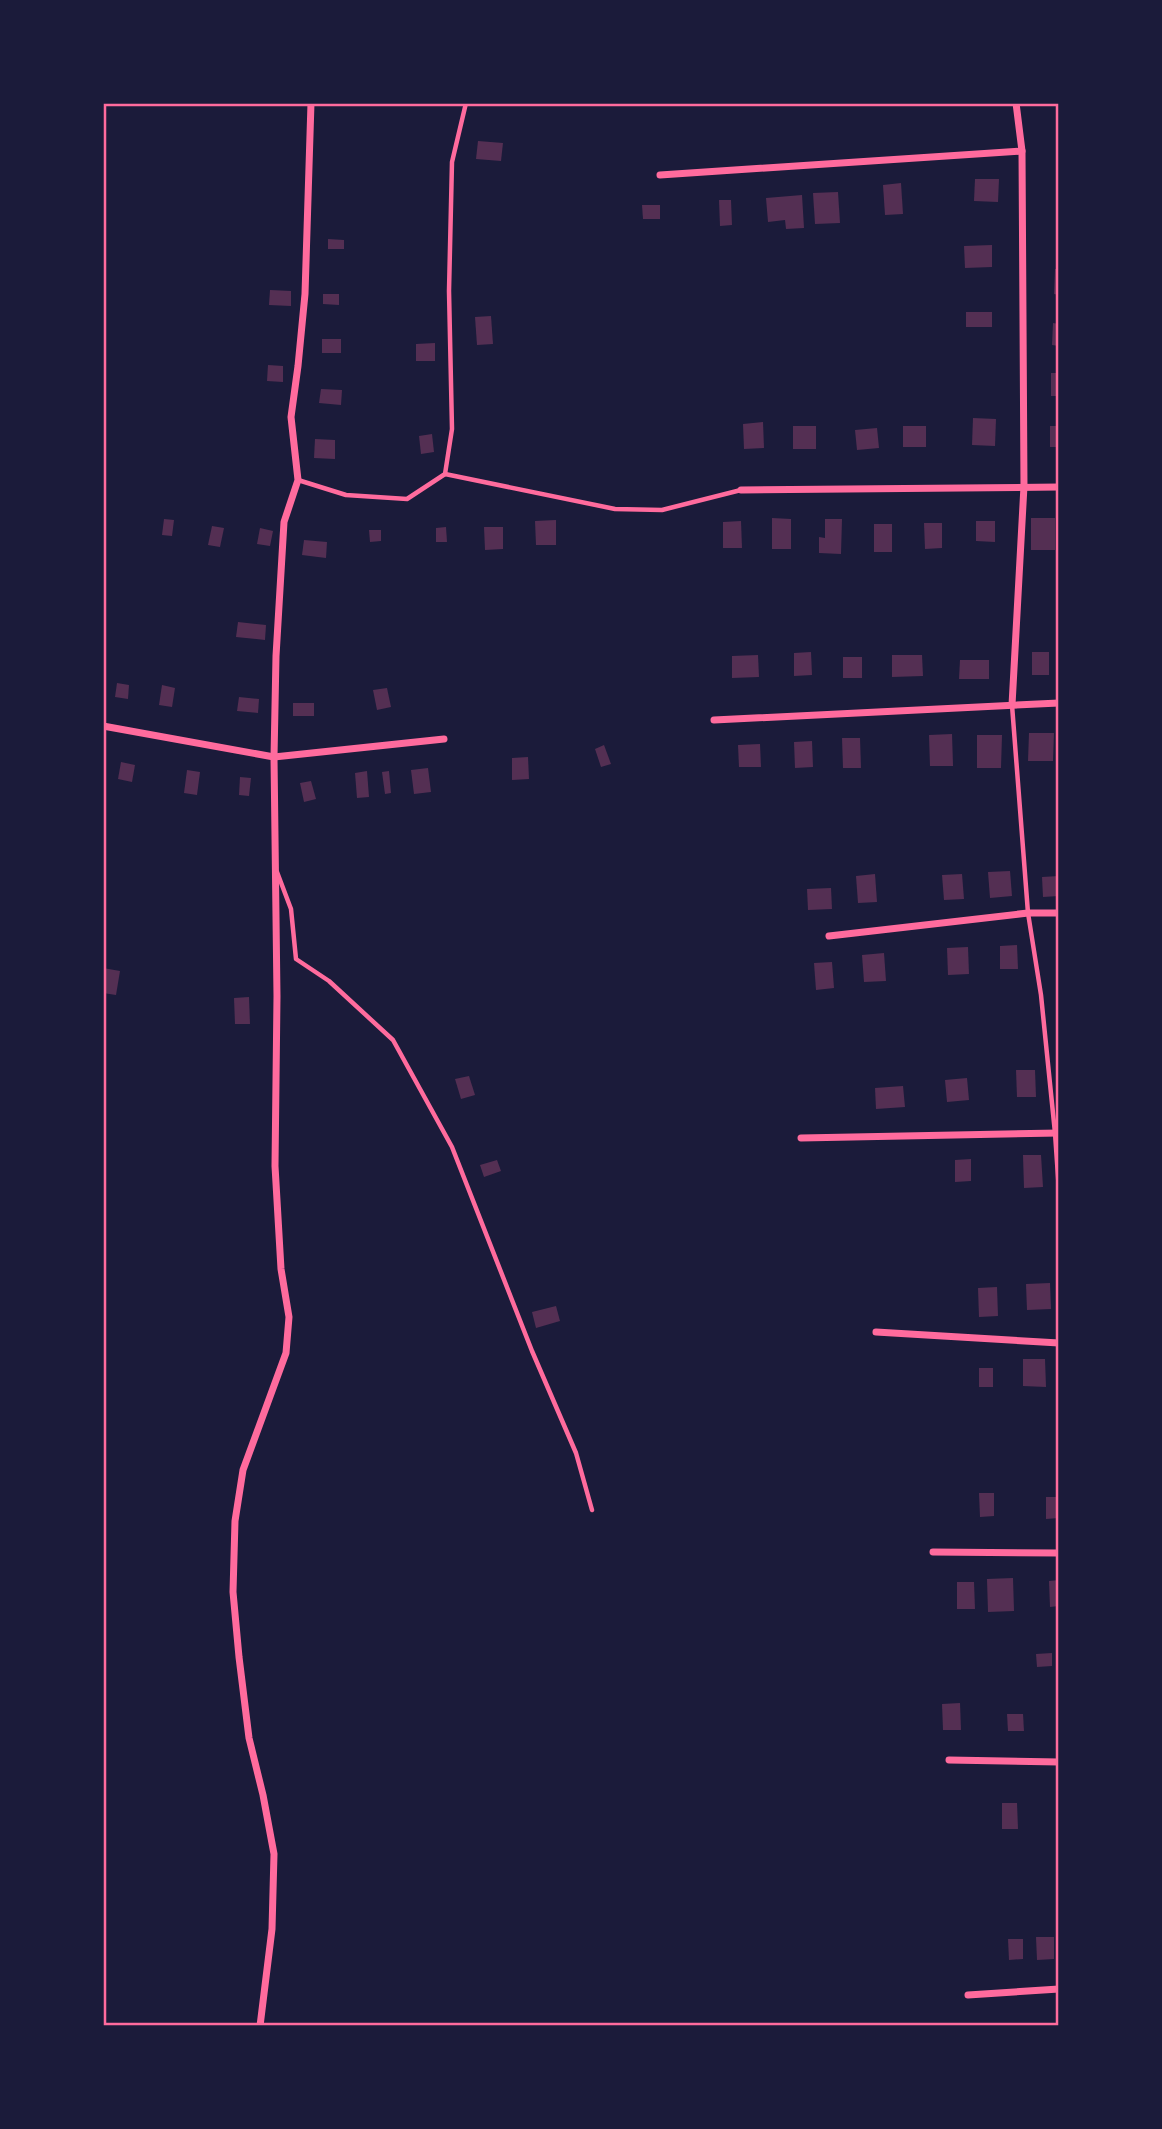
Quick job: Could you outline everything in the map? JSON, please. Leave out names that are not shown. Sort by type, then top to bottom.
[{"type":"street","points":[[260,2026],[272,1929],[274,1854],[250,1738],[233,1592],[235,1521],[243,1470],[286,1353],[289,1317],[281,1269],[275,1166],[277,996],[274,757],[276,656],[284,522],[298,480],[290,416],[305,294],[311,103]]},
{"type":"street","points":[[1012,705],[1024,486],[1022,151],[1016,103]]},
{"type":"street","points":[[660,175],[1022,151]]},
{"type":"street","points":[[741,491],[1059,487]]},
{"type":"street","points":[[714,720],[1059,703]]},
{"type":"street","points":[[103,726],[274,757],[444,739]]},
{"type":"street","points":[[829,936],[1028,913],[1059,913]]},
{"type":"street","points":[[801,1138],[1057,1133]]},
{"type":"street","points":[[876,1332],[1059,1343]]},
{"type":"street","points":[[933,1552],[1059,1553]]},
{"type":"street","points":[[950,1760],[1059,1762]]},
{"type":"street","points":[[968,1995],[1059,1989]]},
{"type":"lane","points":[[445,474],[452,429],[449,291],[452,162],[466,103]]},
{"type":"lane","points":[[298,480],[346,495],[408,499],[445,474],[615,509],[662,510],[741,491]]},
{"type":"lane","points":[[1012,705],[1028,913],[1041,995],[1057,1133],[1059,1191]]},
{"type":"lane","points":[[276,868],[291,909],[296,959],[329,981],[393,1040],[452,1147],[532,1351],[576,1453],[592,1510]]},
{"type":"building","points":[[478,141],[503,143],[501,161],[476,159]]},
{"type":"building","points":[[975,179],[999,179],[998,202],[974,201]]},
{"type":"building","points":[[901,183],[903,214],[885,215],[883,185]]},
{"type":"building","points":[[838,192],[840,223],[815,224],[813,193]]},
{"type":"building","points":[[802,195],[804,228],[786,229],[785,220],[768,222],[766,198]]},
{"type":"building","points":[[719,200],[731,200],[732,225],[720,226]]},
{"type":"building","points":[[642,205],[660,205],[660,219],[643,219]]},
{"type":"building","points":[[328,239],[344,240],[344,249],[328,249]]},
{"type":"building","points":[[992,245],[992,267],[965,268],[964,246]]},
{"type":"building","points":[[1055,269],[1059,269],[1059,295],[1054,294]]},
{"type":"building","points":[[270,290],[291,291],[291,306],[269,305]]},
{"type":"building","points":[[323,294],[339,294],[339,305],[323,304]]},
{"type":"building","points":[[966,312],[992,312],[992,327],[966,327]]},
{"type":"building","points":[[491,316],[493,344],[477,345],[475,317]]},
{"type":"building","points":[[1053,323],[1059,324],[1059,346],[1052,345]]},
{"type":"building","points":[[322,339],[341,339],[341,353],[322,353]]},
{"type":"building","points":[[435,343],[435,361],[416,361],[416,344]]},
{"type":"building","points":[[268,365],[283,366],[283,382],[267,381]]},
{"type":"building","points":[[1051,373],[1059,373],[1059,396],[1051,396]]},
{"type":"building","points":[[321,389],[342,390],[341,405],[319,403]]},
{"type":"building","points":[[973,418],[996,419],[995,446],[972,445]]},
{"type":"building","points":[[763,422],[764,448],[744,449],[743,424]]},
{"type":"building","points":[[793,426],[816,426],[816,449],[793,449]]},
{"type":"building","points":[[903,426],[926,426],[926,447],[903,447]]},
{"type":"building","points":[[1050,426],[1059,426],[1059,447],[1050,447]]},
{"type":"building","points":[[877,428],[879,448],[857,450],[855,430]]},
{"type":"building","points":[[432,434],[434,452],[421,454],[419,436]]},
{"type":"building","points":[[315,439],[335,440],[335,459],[314,458]]},
{"type":"building","points":[[772,518],[791,519],[791,549],[772,549]]},
{"type":"building","points":[[1031,518],[1055,518],[1055,550],[1031,550]]},
{"type":"building","points":[[164,519],[174,520],[172,536],[162,535]]},
{"type":"building","points":[[825,519],[842,519],[841,554],[819,553],[819,537],[825,538]]},
{"type":"building","points":[[556,520],[556,545],[536,545],[535,521]]},
{"type":"building","points":[[741,521],[742,548],[723,548],[723,522]]},
{"type":"building","points":[[976,521],[995,521],[995,542],[976,541]]},
{"type":"building","points":[[924,523],[942,523],[942,548],[925,549]]},
{"type":"building","points":[[874,524],[892,524],[892,552],[874,552]]},
{"type":"building","points":[[212,526],[224,528],[220,547],[208,545]]},
{"type":"building","points":[[446,527],[447,542],[436,542],[436,528]]},
{"type":"building","points":[[484,527],[503,527],[503,549],[485,550]]},
{"type":"building","points":[[260,528],[273,531],[270,546],[257,544]]},
{"type":"building","points":[[369,530],[381,530],[381,541],[370,542]]},
{"type":"building","points":[[304,540],[327,542],[326,558],[302,555]]},
{"type":"building","points":[[238,622],[266,625],[265,640],[236,637]]},
{"type":"building","points":[[811,652],[812,675],[794,676],[794,653]]},
{"type":"building","points":[[1032,652],[1049,652],[1049,675],[1032,675]]},
{"type":"building","points":[[758,655],[759,677],[732,678],[732,656]]},
{"type":"building","points":[[892,655],[922,655],[923,676],[892,677]]},
{"type":"building","points":[[843,657],[862,657],[862,678],[843,678]]},
{"type":"building","points":[[960,660],[989,660],[989,679],[959,679]]},
{"type":"building","points":[[117,683],[129,685],[128,699],[115,697]]},
{"type":"building","points":[[162,685],[175,688],[172,707],[159,705]]},
{"type":"building","points":[[387,688],[391,707],[377,710],[373,690]]},
{"type":"building","points":[[239,697],[259,699],[258,713],[237,711]]},
{"type":"building","points":[[293,703],[314,703],[314,716],[293,716]]},
{"type":"building","points":[[1029,733],[1054,733],[1053,761],[1028,761]]},
{"type":"building","points":[[952,734],[953,766],[930,766],[929,735]]},
{"type":"building","points":[[977,735],[1002,735],[1001,768],[977,768]]},
{"type":"building","points":[[842,738],[860,738],[861,768],[843,768]]},
{"type":"building","points":[[812,741],[813,767],[795,768],[794,742]]},
{"type":"building","points":[[760,744],[761,767],[739,767],[738,745]]},
{"type":"building","points":[[604,745],[611,764],[601,767],[595,749]]},
{"type":"building","points":[[528,757],[529,779],[512,780],[512,758]]},
{"type":"building","points":[[121,762],[135,765],[132,782],[118,779]]},
{"type":"building","points":[[428,768],[431,792],[414,794],[411,770]]},
{"type":"building","points":[[187,770],[200,772],[197,795],[184,793]]},
{"type":"building","points":[[367,771],[369,797],[357,798],[355,773]]},
{"type":"building","points":[[389,771],[391,793],[385,794],[382,772]]},
{"type":"building","points":[[240,777],[251,778],[249,796],[239,795]]},
{"type":"building","points":[[311,781],[316,799],[304,802],[300,783]]},
{"type":"building","points":[[1010,871],[1012,896],[990,898],[988,872]]},
{"type":"building","points":[[875,874],[877,902],[858,903],[856,876]]},
{"type":"building","points":[[962,874],[964,899],[944,900],[942,875]]},
{"type":"building","points":[[1059,876],[1059,896],[1043,897],[1042,877]]},
{"type":"building","points":[[831,888],[832,909],[808,910],[807,889]]},
{"type":"building","points":[[1017,945],[1018,969],[1000,969],[1000,946]]},
{"type":"building","points":[[968,947],[969,974],[948,975],[947,948]]},
{"type":"building","points":[[884,953],[886,981],[864,982],[862,955]]},
{"type":"building","points":[[832,962],[834,988],[816,990],[814,963]]},
{"type":"building","points":[[103,968],[120,971],[116,995],[103,993]]},
{"type":"building","points":[[249,997],[250,1024],[235,1024],[234,998]]},
{"type":"building","points":[[1016,1070],[1035,1070],[1036,1097],[1017,1097]]},
{"type":"building","points":[[469,1076],[475,1095],[461,1099],[455,1079]]},
{"type":"building","points":[[967,1078],[969,1100],[947,1102],[945,1080]]},
{"type":"building","points":[[903,1086],[905,1107],[876,1109],[875,1088]]},
{"type":"building","points":[[1023,1155],[1041,1155],[1043,1187],[1024,1188]]},
{"type":"building","points":[[971,1159],[971,1181],[955,1182],[955,1160]]},
{"type":"building","points":[[497,1160],[501,1171],[484,1177],[480,1165]]},
{"type":"building","points":[[1050,1283],[1051,1309],[1027,1310],[1026,1284]]},
{"type":"building","points":[[997,1287],[998,1316],[979,1317],[978,1288]]},
{"type":"building","points":[[556,1306],[560,1321],[536,1328],[532,1312]]},
{"type":"building","points":[[1023,1359],[1045,1359],[1046,1387],[1023,1386]]},
{"type":"building","points":[[979,1368],[993,1368],[993,1387],[979,1387]]},
{"type":"building","points":[[979,1493],[994,1493],[994,1516],[980,1517]]},
{"type":"building","points":[[1046,1497],[1059,1497],[1059,1518],[1046,1519]]},
{"type":"building","points":[[1013,1578],[1014,1611],[988,1612],[987,1579]]},
{"type":"building","points":[[1059,1580],[1059,1606],[1050,1607],[1049,1581]]},
{"type":"building","points":[[957,1582],[974,1582],[975,1609],[957,1609]]},
{"type":"building","points":[[1052,1653],[1052,1666],[1037,1667],[1036,1654]]},
{"type":"building","points":[[960,1703],[961,1730],[943,1730],[942,1704]]},
{"type":"building","points":[[1007,1714],[1023,1714],[1024,1731],[1008,1731]]},
{"type":"building","points":[[1002,1803],[1017,1803],[1018,1829],[1002,1829]]},
{"type":"building","points":[[1036,1937],[1054,1937],[1054,1959],[1037,1960]]},
{"type":"building","points":[[1008,1939],[1023,1939],[1023,1959],[1009,1960]]}]
